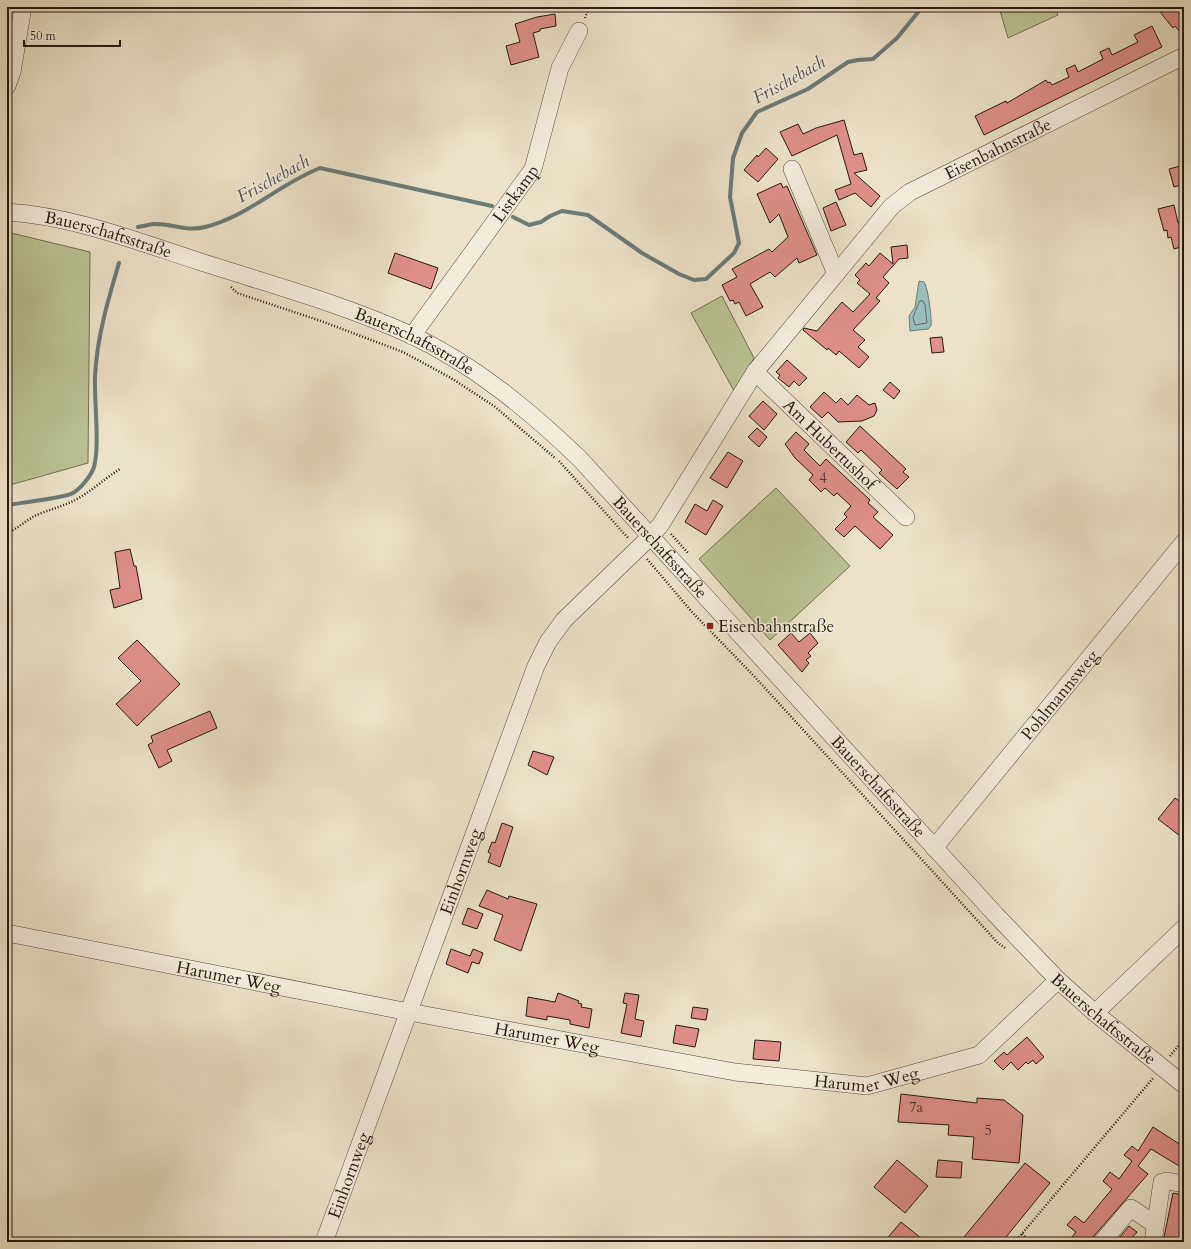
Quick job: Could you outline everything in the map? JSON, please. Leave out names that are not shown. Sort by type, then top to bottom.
[{"type":"street","points":[[7,86],[12,72],[17,10]]},
{"type":"street","name":"Listkamp","points":[[412,336],[534,169],[560,68],[579,32]]},
{"type":"street","name":"Eisenbahnstraße","points":[[651,536],[662,524],[755,372],[892,206],[910,192],[1184,56]]},
{"type":"street","points":[[792,169],[836,274]]},
{"type":"street","name":"Bauerschaftsstraße","points":[[7,212],[65,220],[151,246],[354,312],[412,336],[462,364],[492,384],[543,424],[580,459],[934,848],[1058,980],[1095,1013],[1158,1075],[1184,1085]]},
{"type":"street","name":"Am Hubertushof","points":[[755,372],[906,516]]},
{"type":"street","name":"Einhornweg","points":[[324,1242],[536,666],[548,642],[564,620],[651,536]]},
{"type":"street","name":"Pohlmannsweg","points":[[934,848],[1184,542]]},
{"type":"street","points":[[1095,1013],[1184,928]]},
{"type":"street","name":"Harumer Weg","points":[[7,933],[409,1012],[735,1072],[867,1086],[980,1055],[1058,980]]},
{"type":"street","points":[[1153,1242],[1154,1224],[1162,1182],[1167,1181],[1184,1184]]},
{"type":"street","points":[[1102,1242],[1131,1208],[1154,1224]]},
{"type":"path","points":[[229,285],[237,293],[328,323],[403,352],[451,378],[494,406],[558,460],[692,612],[753,675],[998,942],[1011,952]]},
{"type":"path","points":[[7,533],[20,527],[30,519],[40,514],[62,508],[81,497],[120,469]]},
{"type":"path","points":[[1015,1242],[1158,1075],[1184,1039]]},
{"type":"path","points":[[1022,1234],[1031,1242]]},
{"type":"path","points":[[7,1238],[8,1242]]},
{"type":"green space","points":[[999,7],[1055,7],[1058,15],[1008,38]]},
{"type":"green space","points":[[7,232],[90,252],[88,463],[10,485],[11,375],[7,327]]},
{"type":"green space","points":[[722,296],[754,358],[734,391],[691,313]]},
{"type":"green space","points":[[776,488],[850,566],[770,640],[699,559]]},
{"type":"water","points":[[919,281],[924,282],[927,290],[931,326],[928,329],[910,331],[909,316],[915,307]]},
{"type":"building","points":[[1156,7],[1179,7],[1184,13],[1184,37],[1175,26],[1173,28]]},
{"type":"building","points":[[555,14],[556,26],[540,29],[540,31],[533,33],[539,57],[511,65],[506,46],[520,42],[515,24],[537,17]]},
{"type":"building","points":[[1152,26],[1162,47],[984,135],[975,116],[1006,101],[1007,103],[1046,80],[1052,85],[1069,77],[1066,69],[1075,65],[1078,72],[1103,59],[1100,52],[1109,48],[1112,55],[1138,42],[1134,35]]},
{"type":"building","points":[[844,120],[854,155],[862,153],[867,170],[854,173],[880,196],[871,207],[855,193],[839,200],[835,190],[851,184],[837,135],[792,156],[780,132],[798,124],[803,134],[816,128]]},
{"type":"building","points":[[766,148],[778,159],[758,182],[744,170],[757,155],[758,157]]},
{"type":"building","points":[[1184,165],[1184,184],[1174,187],[1169,169]]},
{"type":"building","points":[[781,183],[783,188],[787,186],[817,255],[799,263],[797,258],[775,277],[770,272],[750,284],[763,307],[746,316],[739,302],[735,304],[733,300],[730,301],[722,285],[737,277],[732,269],[769,249],[772,252],[788,237],[779,214],[770,223],[757,194]]},
{"type":"building","points":[[836,202],[846,225],[831,231],[823,208]]},
{"type":"building","points":[[1174,205],[1178,223],[1184,221],[1184,246],[1174,249],[1171,237],[1168,238],[1167,230],[1164,231],[1158,209]]},
{"type":"building","points":[[907,245],[908,258],[899,259],[883,277],[889,283],[876,298],[880,301],[853,330],[865,340],[858,347],[869,357],[859,368],[839,351],[836,355],[828,348],[827,350],[803,330],[804,328],[817,331],[842,302],[853,312],[870,294],[857,283],[860,280],[855,275],[866,263],[869,266],[880,253],[893,264],[891,247]]},
{"type":"building","points":[[395,253],[438,268],[431,289],[388,273]]},
{"type":"building","points":[[942,337],[944,352],[932,353],[930,338]]},
{"type":"building","points":[[787,360],[807,378],[799,386],[794,381],[789,387],[778,378],[780,375],[776,372]]},
{"type":"building","points":[[890,382],[900,391],[894,399],[883,390]]},
{"type":"building","points":[[824,392],[836,403],[841,398],[848,405],[857,395],[869,405],[875,403],[877,410],[874,416],[862,421],[838,422],[828,412],[822,418],[810,407]]},
{"type":"building","points":[[763,401],[777,414],[764,430],[749,416]]},
{"type":"building","points":[[860,426],[906,469],[903,472],[909,477],[897,489],[879,473],[882,470],[861,450],[858,453],[846,442]]},
{"type":"building","points":[[757,428],[767,437],[759,447],[748,437]]},
{"type":"building","points":[[796,432],[809,444],[804,450],[820,466],[826,459],[870,500],[868,503],[878,512],[873,517],[893,535],[880,549],[855,526],[844,537],[835,529],[847,517],[844,514],[851,506],[837,493],[834,496],[825,488],[821,492],[809,480],[813,475],[795,458],[785,444]]},
{"type":"building","points":[[728,452],[743,461],[727,488],[710,478]]},
{"type":"building","points":[[713,500],[723,506],[706,535],[685,522],[695,504],[707,511]]},
{"type":"building","points":[[130,549],[134,566],[136,566],[142,599],[114,608],[110,590],[120,588],[115,552]]},
{"type":"building","points":[[791,633],[799,642],[810,633],[818,643],[808,653],[811,656],[806,660],[809,663],[802,672],[778,645]]},
{"type":"building","points":[[137,640],[180,684],[137,726],[116,704],[141,681],[118,658]]},
{"type":"building","points":[[210,711],[217,728],[167,750],[172,761],[159,768],[148,745],[153,742],[151,736]]},
{"type":"building","points":[[533,751],[554,757],[547,775],[528,765]]},
{"type":"building","points":[[1175,798],[1184,804],[1184,839],[1158,819]]},
{"type":"building","points":[[502,823],[513,827],[500,867],[488,862],[491,854],[488,852],[492,842],[495,843]]},
{"type":"building","points":[[487,890],[508,899],[509,896],[537,904],[521,951],[494,940],[503,915],[479,906]]},
{"type":"building","points":[[468,908],[483,914],[477,929],[462,924]]},
{"type":"building","points":[[451,949],[470,956],[473,949],[483,953],[479,964],[472,962],[468,973],[446,964]]},
{"type":"building","points":[[558,993],[579,1001],[578,1003],[582,1004],[581,1007],[592,1009],[589,1028],[570,1024],[570,1020],[547,1016],[547,1020],[526,1016],[528,997],[555,1002]]},
{"type":"building","points":[[625,993],[639,995],[635,1019],[644,1021],[641,1037],[621,1033],[627,1004],[623,1003]]},
{"type":"building","points":[[693,1007],[708,1009],[706,1020],[691,1018]]},
{"type":"building","points":[[676,1025],[699,1029],[695,1047],[673,1043]]},
{"type":"building","points":[[1027,1037],[1044,1057],[1036,1064],[1033,1060],[1028,1064],[1026,1062],[1018,1070],[1011,1062],[1003,1070],[994,1061],[1004,1052],[1007,1055]]},
{"type":"building","points":[[755,1040],[781,1042],[779,1061],[753,1059]]},
{"type":"building","points":[[901,1094],[977,1103],[977,1098],[1004,1100],[1023,1115],[1019,1163],[972,1159],[974,1137],[948,1135],[949,1125],[898,1122]]},
{"type":"building","points":[[1153,1127],[1184,1147],[1184,1169],[1151,1149],[1138,1166],[1148,1174],[1094,1236],[1092,1242],[1068,1242],[1076,1232],[1067,1225],[1075,1216],[1084,1223],[1112,1189],[1103,1181],[1110,1172],[1119,1179],[1132,1161],[1124,1155],[1132,1146],[1138,1151]]},
{"type":"building","points":[[897,1160],[928,1186],[905,1213],[874,1187]]},
{"type":"building","points":[[938,1160],[962,1162],[961,1178],[936,1177]]},
{"type":"building","points":[[1025,1163],[1050,1183],[1002,1242],[960,1242]]},
{"type":"building","points":[[1173,1193],[1184,1195],[1184,1233],[1182,1242],[1163,1242]]},
{"type":"building","points":[[901,1222],[926,1242],[884,1242]]},
{"type":"building","points":[[1129,1226],[1137,1232],[1128,1242],[1122,1242],[1118,1239]]},
{"type":"waterway","name":"Frischebach","points":[[513,217],[529,225],[541,222],[562,211],[588,215],[642,253],[679,274],[694,280],[706,279],[734,253],[739,243],[730,197],[733,158],[742,133],[757,112],[808,89],[848,62],[873,59],[897,38],[919,11],[926,7]]},
{"type":"waterway","name":"Frischebach","points":[[988,7],[1009,10],[1022,7]]},
{"type":"waterway","name":"Frischebach","points":[[138,227],[160,224],[185,228],[198,228],[221,222],[250,208],[291,182],[320,168],[492,206]]},
{"type":"waterway","name":"Frischebach","points":[[7,505],[73,493],[85,482],[93,470],[97,447],[95,386],[96,361],[104,319],[119,263]]},
{"type":"place","name":"Eisenbahnstraße","points":[[710,626]]}]
